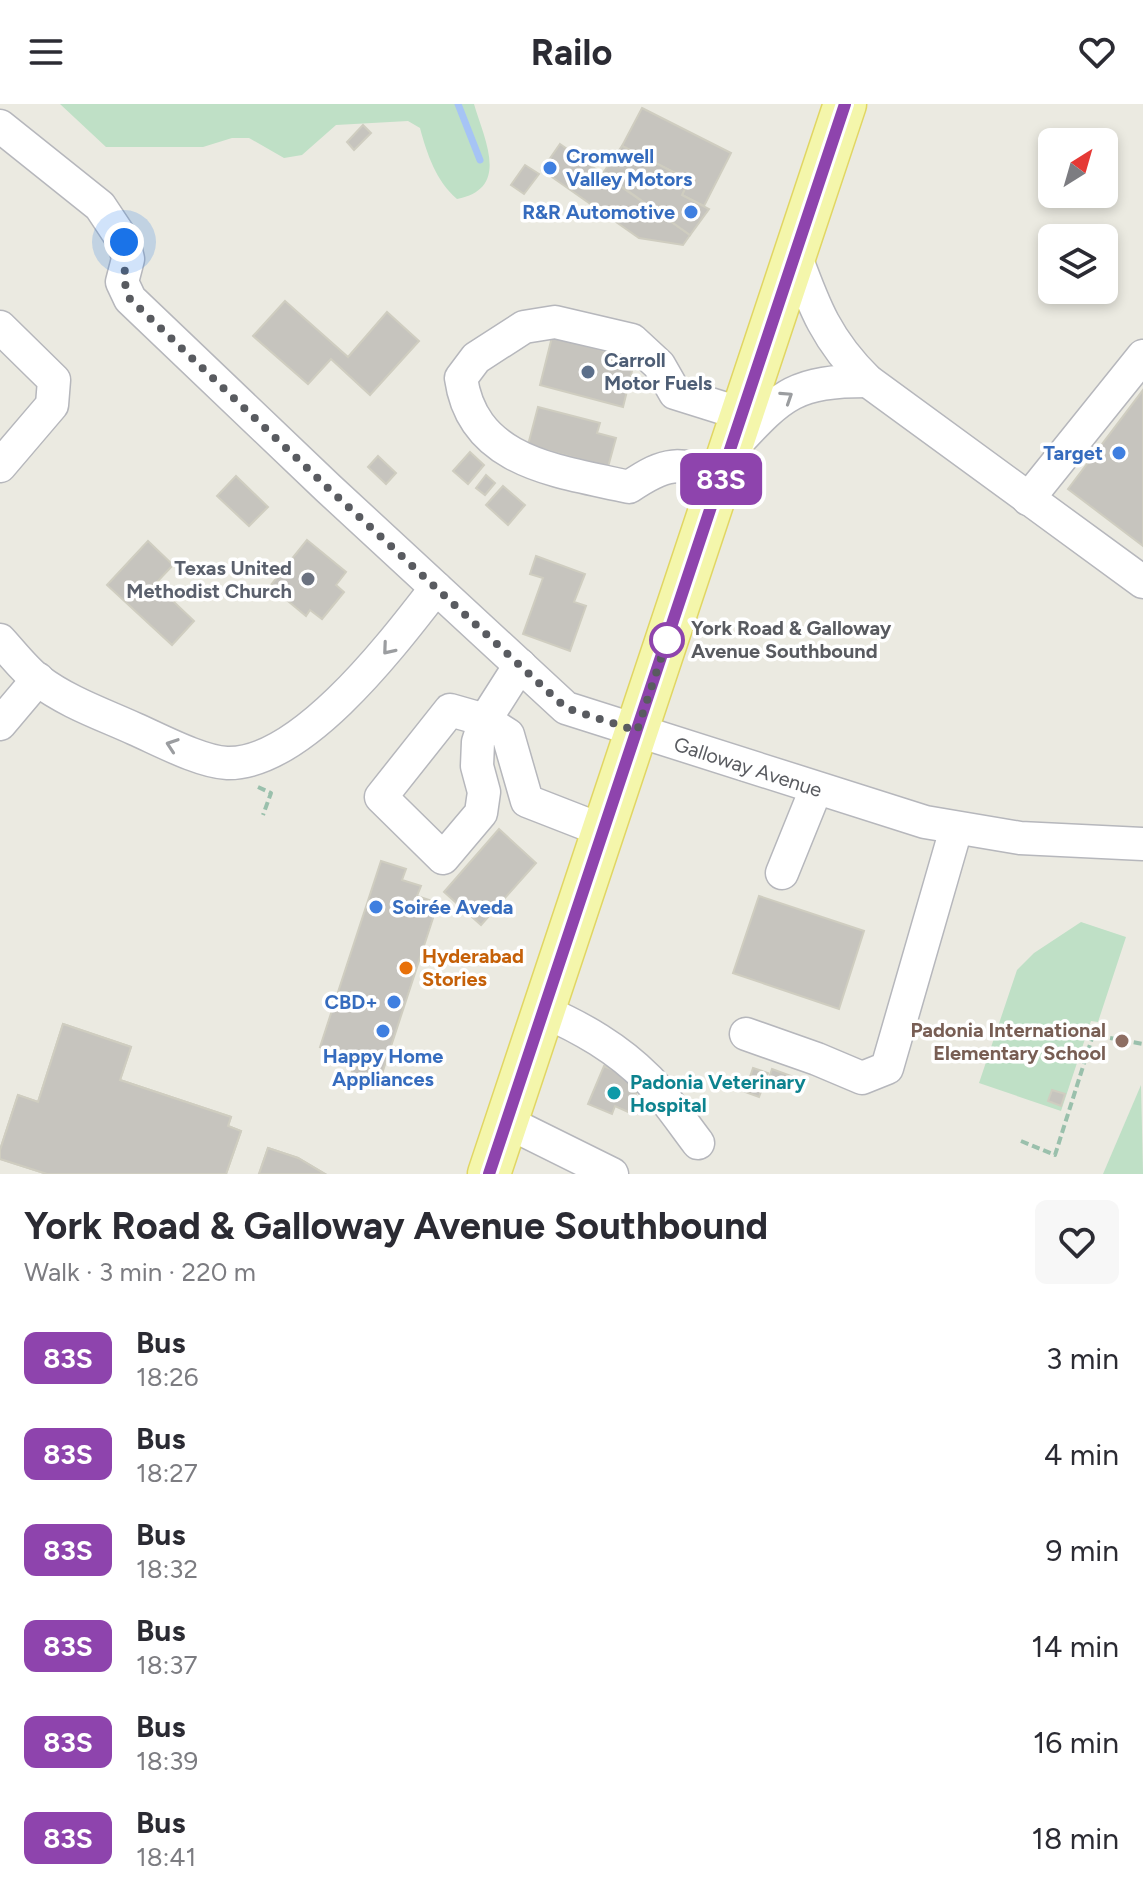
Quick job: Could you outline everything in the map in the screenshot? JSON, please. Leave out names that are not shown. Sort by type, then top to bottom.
[{"type":"main road","points":[[489,1174],[845,104]]},
{"type":"street","name":"Galloway Avenue","points":[[0,126],[100,206],[124,242],[128,259],[122,282],[130,299],[566,708],[816,789],[956,829],[1020,838],[1143,844]]},
{"type":"street","points":[[795,254],[827,332],[844,358],[868,381],[1143,582]]},
{"type":"street","points":[[731,447],[675,393],[659,365],[632,340],[555,322],[524,327],[476,358],[461,378],[464,401],[498,446],[523,461],[629,487],[653,471],[683,465],[731,447],[765,413],[794,391],[829,381],[868,381]]},
{"type":"street","points":[[0,327],[54,380],[52,405],[0,466]]},
{"type":"street","points":[[1028,499],[1143,356]]},
{"type":"street","points":[[0,640],[38,679],[102,717],[206,759],[228,763],[283,746],[323,716],[385,654],[436,588]]},
{"type":"street","points":[[520,665],[485,720],[508,735],[527,801],[604,831]]},
{"type":"street","points":[[0,724],[38,679]]},
{"type":"street","points":[[782,873],[816,789]]},
{"type":"street","points":[[746,1034],[862,1078],[887,1068],[956,829]]},
{"type":"street","points":[[543,1011],[579,1027],[612,1047],[649,1080],[698,1143]]},
{"type":"street","points":[[507,1122],[602,1171]]},
{"type":"path","points":[[1021,1141],[1055,1155],[1093,1035],[1143,1044]]},
{"type":"green space","points":[[60,104],[474,104],[490,161],[489,174],[484,185],[474,193],[457,199],[438,175],[420,128],[408,121],[336,125],[302,155],[284,158],[249,138],[232,138],[203,147],[106,147]]},
{"type":"green space","points":[[1081,922],[1126,937],[1098,1022],[1091,1021],[1061,1111],[979,1083],[1017,970],[1034,953]]},
{"type":"green space","points":[[1141,1085],[1143,1174],[1103,1174]]},
{"type":"building","points":[[642,108],[731,153],[704,206],[682,195],[689,180],[622,146]]},
{"type":"building","points":[[363,125],[371,133],[354,150],[347,142]]},
{"type":"building","points":[[560,144],[690,235],[683,245],[639,238],[542,170]]},
{"type":"building","points":[[622,146],[689,180],[682,195],[709,209],[690,235],[603,173]]},
{"type":"building","points":[[525,165],[539,174],[524,194],[511,185]]},
{"type":"building","points":[[285,301],[348,357],[387,312],[419,341],[370,395],[331,359],[308,384],[253,336]]},
{"type":"building","name":"Carroll Motor Fuels","points":[[552,337],[635,359],[623,407],[540,385]]},
{"type":"building","name":"Target","points":[[1143,390],[1143,546],[1068,489]]},
{"type":"building","points":[[538,407],[600,423],[597,433],[616,438],[608,467],[528,445]]},
{"type":"building","points":[[470,452],[484,465],[468,484],[453,471]]},
{"type":"building","points":[[378,456],[396,473],[386,484],[368,467]]},
{"type":"building","points":[[486,475],[495,483],[485,495],[476,488]]},
{"type":"building","points":[[236,476],[268,507],[249,526],[217,496]]},
{"type":"building","points":[[503,486],[525,505],[508,525],[486,505]]},
{"type":"building","name":"Texas United Methodist Church","points":[[307,540],[346,572],[336,585],[344,592],[322,619],[310,610],[306,616],[270,586]]},
{"type":"building","points":[[148,541],[173,565],[155,584],[194,621],[172,645],[107,585]]},
{"type":"building","points":[[536,556],[585,574],[574,602],[586,606],[570,651],[523,634],[543,578],[530,574]]},
{"type":"building","points":[[499,829],[536,863],[481,925],[444,892]]},
{"type":"building","points":[[381,861],[406,869],[402,880],[421,886],[417,896],[438,903],[377,1089],[349,1080],[356,1059],[320,1047]]},
{"type":"building","points":[[759,896],[864,931],[839,1009],[733,973]]},
{"type":"building","points":[[63,1024],[131,1047],[120,1080],[231,1117],[228,1126],[241,1131],[226,1174],[47,1174],[0,1159],[0,1150],[18,1095],[38,1102]]},
{"type":"building","points":[[63,1024],[131,1047],[120,1080],[231,1117],[228,1126],[241,1131],[226,1174],[47,1174],[0,1159],[0,1150],[18,1095],[38,1102]]},
{"type":"building","name":"Padonia Veterinary Hospital","points":[[604,1066],[641,1082],[628,1112],[615,1106],[612,1114],[588,1104]]},
{"type":"building","points":[[753,1068],[768,1073],[759,1097],[745,1092]]},
{"type":"building","points":[[772,1069],[794,1077],[790,1088],[768,1081]]},
{"type":"building","points":[[1052,1090],[1065,1094],[1061,1106],[1048,1101]]},
{"type":"building","points":[[268,1148],[298,1158],[325,1174],[259,1174]]},
{"type":"building","points":[[268,1148],[298,1158],[325,1174],[259,1174]]},
{"type":"waterway","points":[[458,104],[480,160]]},
{"type":"bus line","name":"83S","points":[[489,1174],[845,104]]},
{"type":"place","name":"Cromwell Valley Motors","points":[[550,168]]},
{"type":"place","name":"R&R Automotive","points":[[691,212]]},
{"type":"place","name":"Carroll Motor Fuels","points":[[588,372]]},
{"type":"place","name":"Target","points":[[1119,453]]},
{"type":"place","name":"Texas United Methodist Church","points":[[308,579]]},
{"type":"place","name":"York Road & Galloway Avenue Southbound","points":[[667,640]]},
{"type":"place","name":"Soirée Aveda","points":[[376,907]]},
{"type":"place","name":"Hyderabad Stories","points":[[406,968]]},
{"type":"place","name":"CBD+","points":[[394,1002]]},
{"type":"place","name":"Happy Home Appliances","points":[[383,1031]]},
{"type":"place","name":"Padonia International Elementary School","points":[[1122,1041]]},
{"type":"place","name":"Padonia Veterinary Hospital","points":[[614,1093]]},
{"type":"route","points":[[124,242],[128,259],[122,282],[130,299],[566,708],[637,731],[667,640]]}]
